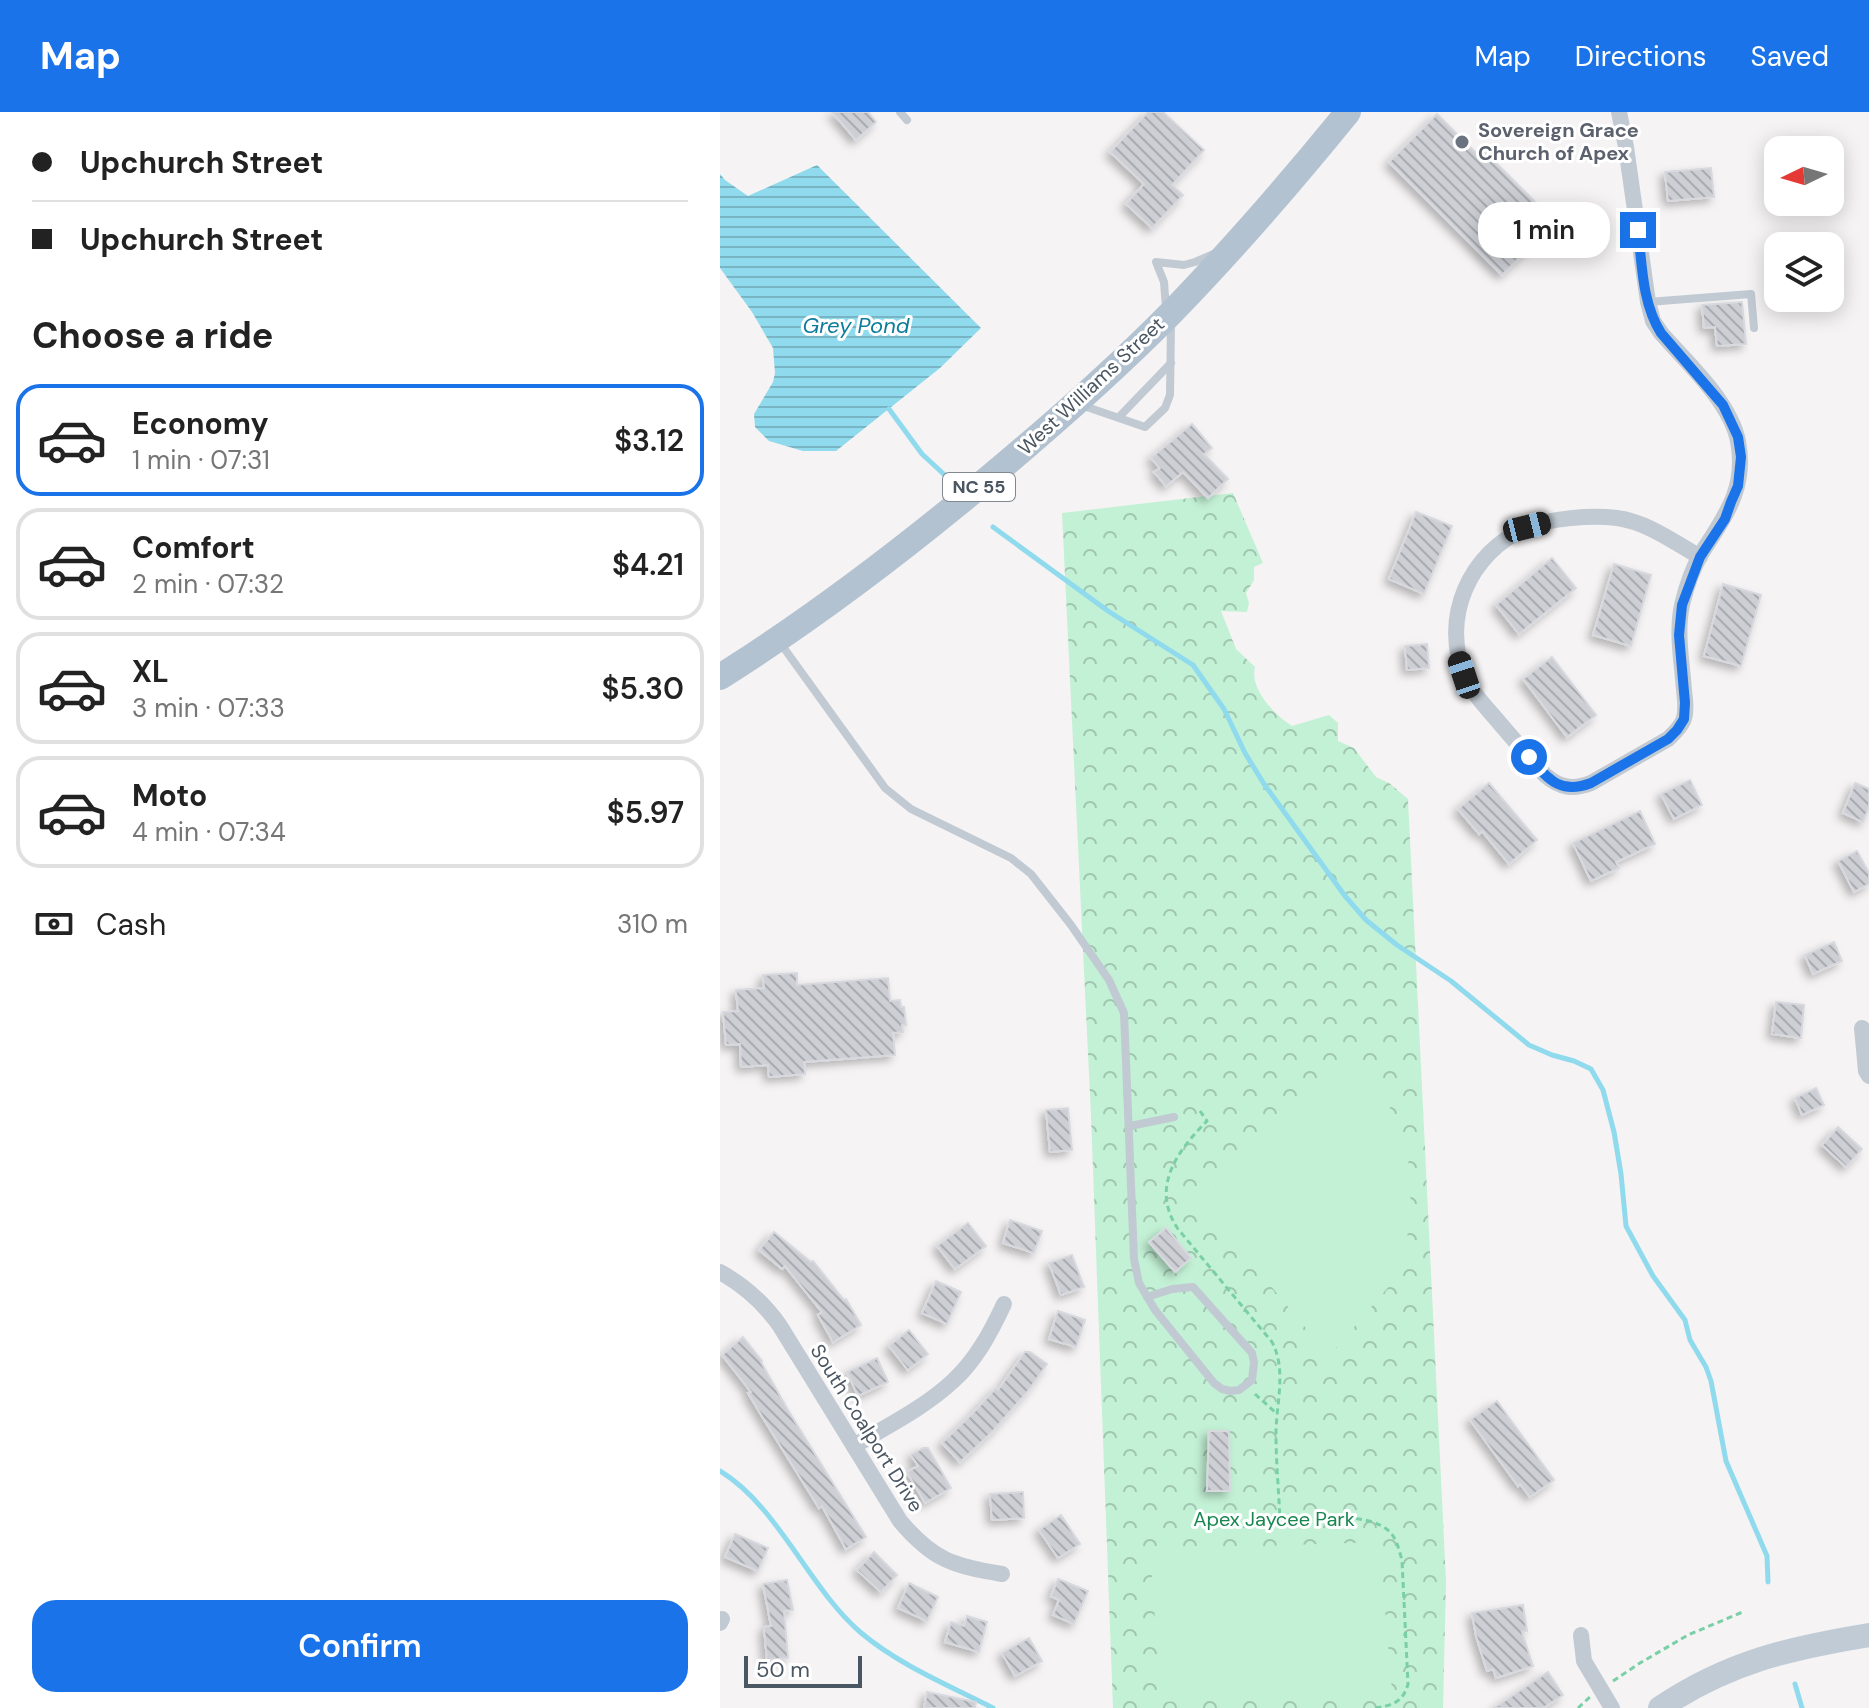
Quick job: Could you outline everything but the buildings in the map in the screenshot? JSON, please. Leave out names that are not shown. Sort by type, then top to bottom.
[{"type":"main road","name":"West Williams Street","points":[[720,677],[862,580],[1011,461],[1076,403],[1168,316],[1232,249],[1348,112]]},
{"type":"main road","points":[[1660,1708],[1741,1665],[1805,1646],[1869,1635]]},
{"type":"street","points":[[1619,112],[1653,321],[1723,405],[1738,437],[1741,457],[1738,486],[1725,519],[1700,557],[1680,619],[1684,719],[1668,739],[1591,783],[1568,788],[1554,782],[1474,692],[1464,675],[1459,660],[1457,621],[1459,604],[1470,576],[1511,536],[1527,527],[1570,519],[1618,518],[1635,522],[1700,557]]},
{"type":"street","points":[[1862,1028],[1869,1076]]},
{"type":"street","name":"South Coalport Drive","points":[[720,1272],[767,1308],[900,1521],[921,1545],[953,1564],[1002,1574]]},
{"type":"street","points":[[854,1446],[925,1403],[955,1379],[985,1341],[1004,1304]]},
{"type":"street","points":[[1581,1635],[1584,1661],[1612,1708]]},
{"type":"lane","points":[[900,112],[907,120]]},
{"type":"lane","points":[[1076,403],[1145,427],[1165,408],[1170,395],[1172,328],[1156,262],[1184,265],[1232,249]]},
{"type":"lane","points":[[1648,302],[1751,294],[1754,328]]},
{"type":"lane","points":[[1119,417],[1171,363]]},
{"type":"lane","points":[[778,640],[885,788],[911,809],[1011,858],[1031,874],[1109,980],[1124,1013],[1134,1259],[1139,1283],[1147,1297],[1155,1310],[1214,1383],[1231,1391],[1239,1390],[1252,1380],[1252,1353],[1193,1287],[1172,1289],[1147,1297]]},
{"type":"lane","points":[[1130,1126],[1174,1117]]},
{"type":"path","points":[[1200,1111],[1207,1121],[1175,1159],[1168,1181],[1168,1207],[1178,1229],[1277,1352],[1276,1433],[1280,1522],[1339,1517],[1361,1519],[1389,1531],[1398,1544],[1402,1560],[1408,1684],[1406,1694],[1399,1702],[1373,1708]]},
{"type":"path","points":[[1253,1393],[1277,1414]]},
{"type":"path","points":[[1610,1683],[1688,1635],[1745,1611]]},
{"type":"path","points":[[1578,1708],[1590,1697]]},
{"type":"green space","name":"Apex Jaycee Park","points":[[1233,493],[1263,563],[1254,567],[1254,580],[1246,593],[1249,603],[1247,612],[1221,611],[1236,649],[1255,667],[1254,675],[1260,692],[1271,708],[1292,726],[1329,715],[1338,723],[1338,741],[1354,748],[1376,777],[1389,783],[1408,799],[1446,1582],[1443,1708],[1113,1708],[1091,1116],[1062,513]]},
{"type":"green space","points":[[1353,1055],[1389,1105],[1408,1157],[1411,1207],[1405,1254],[1397,1277],[1329,1356],[1201,1202],[1199,1186]]},
{"type":"green space","points":[[1379,1542],[1392,1690],[1161,1702],[1150,1550]]},
{"type":"water","name":"Grey Pond","points":[[817,165],[981,328],[940,368],[836,451],[803,451],[769,441],[755,427],[754,414],[773,382],[773,348],[720,268],[720,174],[748,196]]},
{"type":"waterway","points":[[889,409],[922,454],[949,479]]},
{"type":"waterway","points":[[993,527],[1108,611],[1193,665],[1224,709],[1264,784],[1366,920],[1451,981],[1529,1045],[1591,1069],[1603,1090],[1614,1132],[1626,1226],[1653,1276],[1685,1320],[1690,1340],[1706,1367],[1726,1461],[1767,1556],[1768,1582]]},
{"type":"waterway","points":[[720,1471],[741,1486],[759,1505],[825,1593],[860,1632],[907,1664],[993,1708]]},
{"type":"waterway","points":[[1795,1684],[1802,1708]]},
{"type":"place","name":"Sovereign Grace Church of Apex","points":[[1462,142]]},
{"type":"route","points":[[1529,757],[1554,782],[1568,788],[1581,787],[1668,739],[1677,730],[1684,719],[1685,703],[1679,635],[1682,605],[1700,557],[1725,519],[1738,486],[1741,457],[1731,420],[1723,405],[1653,321],[1638,230]]}]
